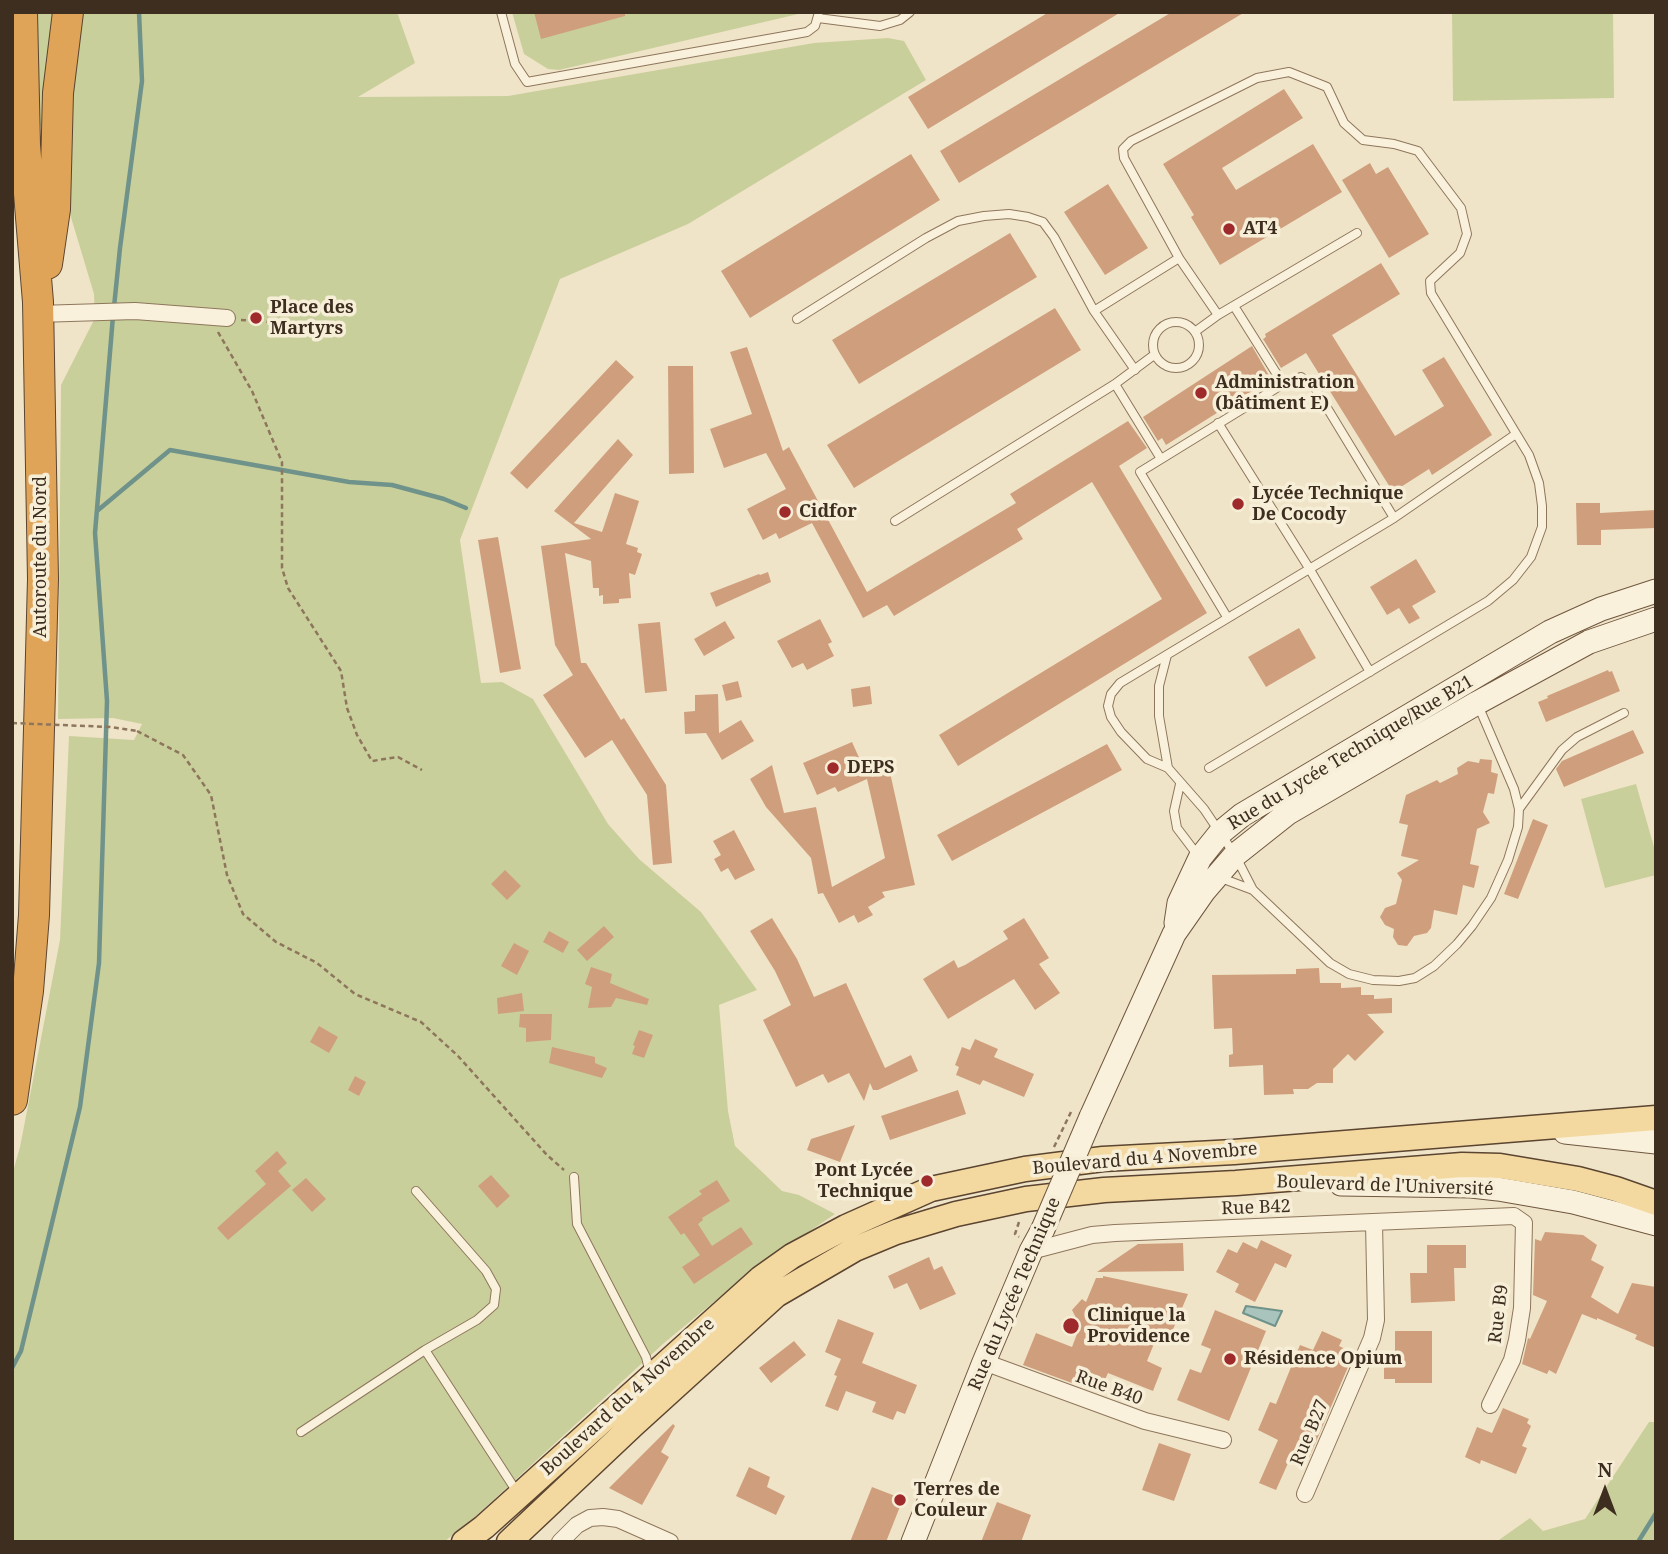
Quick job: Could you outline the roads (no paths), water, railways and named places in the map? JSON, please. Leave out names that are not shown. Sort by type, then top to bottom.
[{"type":"highway","name":"Autoroute du Nord","points":[[12,1100],[28,991],[34,915],[43,579],[38,308],[25,145],[22,12]]},
{"type":"highway","points":[[38,308],[51,247],[55,209],[58,93],[68,12]]},
{"type":"main road","name":"Boulevard du 4 Novembre","points":[[464,1542],[761,1278],[792,1256],[846,1227],[931,1189],[1026,1169],[1103,1159],[1234,1152],[1656,1118]]},
{"type":"main road","points":[[1423,1135],[1425,1167]]},
{"type":"main road","name":"Boulevard du 4 Novembre","points":[[509,1542],[776,1295],[855,1249],[896,1232],[956,1214],[1026,1199],[1104,1190],[1236,1183],[1462,1165],[1500,1166],[1535,1171],[1616,1189],[1656,1203]]},
{"type":"street","points":[[38,308],[135,311],[228,318]]},
{"type":"street","name":"Rue du Lycée Technique/Rue B21","points":[[1174,934],[1179,903],[1200,858],[1220,833],[1242,815],[1550,632],[1601,608],[1656,591]]},
{"type":"street","name":"Rue du Lycée Technique/Rue B21","points":[[1174,934],[1216,876],[1235,855],[1288,813],[1477,703],[1589,642],[1656,619]]},
{"type":"street","name":"Rue du Lycée Technique","points":[[913,1542],[1031,1251],[1174,934]]},
{"type":"street","points":[[1528,1127],[1656,1142]]},
{"type":"street","name":"Boulevard de l'Université","points":[[1236,1183],[1471,1186],[1573,1202],[1656,1224]]},
{"type":"street","name":"Rue B42","points":[[1031,1251],[1092,1235],[1115,1233],[1514,1216],[1524,1223]]},
{"type":"street","name":"Rue B27","points":[[1305,1494],[1372,1338],[1376,1320],[1374,1223]]},
{"type":"street","name":"Rue B9","points":[[1490,1405],[1512,1360],[1517,1340],[1522,1308],[1524,1223]]},
{"type":"street","name":"Rue B40","points":[[984,1362],[1145,1421],[1223,1440]]},
{"type":"street","points":[[560,1542],[577,1525],[590,1518],[603,1517],[618,1519],[670,1542]]},
{"type":"lane","points":[[501,12],[515,64],[527,82],[807,32],[815,26],[819,15],[880,26],[900,20],[910,12]]},
{"type":"lane","points":[[1209,768],[1488,601],[1513,580],[1531,556],[1542,527],[1539,483],[1529,456],[1431,293],[1430,281],[1460,253],[1467,234],[1461,208],[1418,151],[1394,144],[1363,140],[1345,123],[1327,87],[1289,72],[1256,78],[1131,141],[1124,149],[1124,158],[1179,258],[1218,315]]},
{"type":"lane","points":[[797,319],[926,238],[958,221],[1009,214],[1042,222],[1054,237],[1094,311],[1135,370]]},
{"type":"lane","points":[[1196,331],[1218,315],[1357,233]]},
{"type":"lane","points":[[1094,311],[1179,258]]},
{"type":"lane","points":[[1234,306],[1283,384]]},
{"type":"lane","points":[[1182,323],[1196,331],[1200,342],[1199,351],[1181,368],[1170,368],[1161,364],[1154,355],[1153,342],[1162,327],[1182,323]]},
{"type":"lane","points":[[895,521],[1115,384],[1154,355]]},
{"type":"lane","points":[[1227,617],[1140,472],[1218,422],[1283,384],[1301,377],[1315,388],[1394,518]]},
{"type":"lane","points":[[1115,384],[1161,458]]},
{"type":"lane","points":[[1218,422],[1370,671]]},
{"type":"lane","points":[[1168,768],[1147,759],[1121,732],[1111,717],[1108,706],[1111,694],[1120,683],[1394,518],[1516,434]]},
{"type":"lane","points":[[1167,654],[1159,686],[1159,716],[1168,768],[1180,785],[1204,809],[1235,855],[1253,890],[1330,963],[1349,974],[1373,980],[1399,981],[1415,978],[1434,966],[1457,944],[1491,898],[1508,860],[1518,827],[1519,809],[1514,789],[1477,703]]},
{"type":"lane","points":[[1519,809],[1562,750],[1577,737],[1625,713]]},
{"type":"lane","points":[[1180,785],[1174,811],[1177,828],[1216,876],[1253,890]]},
{"type":"lane","points":[[573,1177],[577,1224],[646,1357],[651,1376]]},
{"type":"lane","points":[[301,1432],[494,1305],[496,1289],[486,1271],[416,1191]]},
{"type":"lane","points":[[425,1350],[519,1495]]},
{"type":"water","points":[[1246,1306],[1282,1311],[1275,1326],[1243,1313]]},
{"type":"waterway","points":[[114,307],[142,81],[139,12]]},
{"type":"waterway","points":[[12,1368],[21,1351],[80,1107],[99,963],[107,701],[95,533],[113,316]]},
{"type":"waterway","points":[[97,511],[170,450],[349,482],[392,485],[466,508]]},
{"type":"waterway","points":[[1638,1542],[1656,1513]]},
{"type":"place","name":"AT4","points":[[1229,229]]},
{"type":"place","name":"Place des Martyrs","points":[[256,318]]},
{"type":"place","name":"Administration (bâtiment E)","points":[[1201,393]]},
{"type":"place","name":"Lycée Technique De Cocody","points":[[1238,504]]},
{"type":"place","name":"Cidfor","points":[[785,512]]},
{"type":"place","name":"DEPS","points":[[833,768]]},
{"type":"place","name":"Pont Lycée Technique","points":[[927,1181]]},
{"type":"place","name":"Clinique la Providence","points":[[1071,1326]]},
{"type":"place","name":"Résidence Opium","points":[[1230,1359]]},
{"type":"place","name":"Terres de Couleur","points":[[900,1500]]}]
